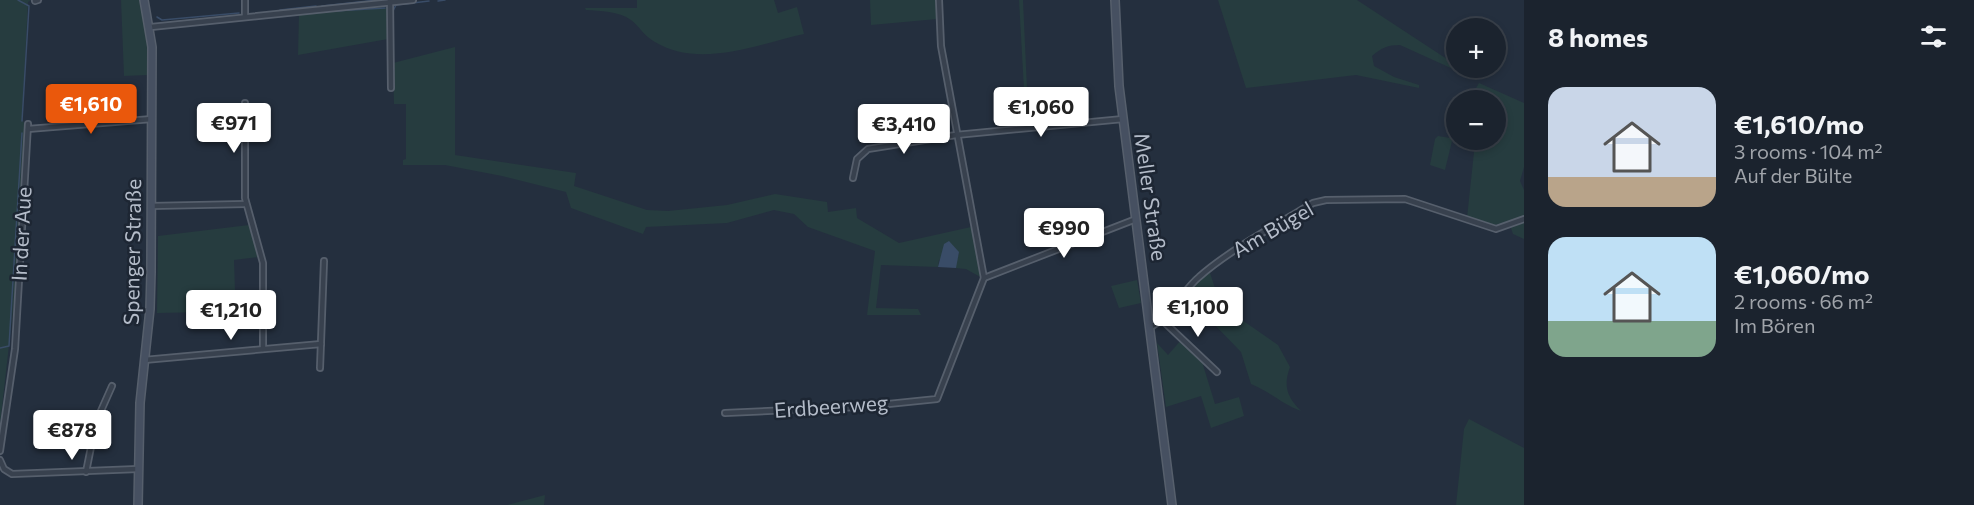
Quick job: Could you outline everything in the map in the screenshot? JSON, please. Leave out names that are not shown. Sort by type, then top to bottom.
[{"type":"main road","name":"Spenger Straße","points":[[138,505],[140,403],[150,309],[151,27],[144,0]]},
{"type":"main road","name":"Meller Straße","points":[[1115,0],[1115,54],[1172,505]]},
{"type":"street","points":[[245,0],[245,16]]},
{"type":"street","points":[[151,27],[413,0]]},
{"type":"street","points":[[939,0],[941,46],[984,278],[1136,219]]},
{"type":"street","points":[[390,1],[391,88]]},
{"type":"street","points":[[245,103],[246,204],[263,263],[263,349]]},
{"type":"street","name":"In der Aue","points":[[0,451],[15,349],[28,126],[152,118]]},
{"type":"street","points":[[853,178],[857,159],[868,149],[956,135],[1123,119]]},
{"type":"street","name":"Am Bügel","points":[[1150,327],[1162,320],[1175,302],[1203,273],[1313,203],[1326,200],[1405,199],[1496,230],[1524,219]]},
{"type":"street","points":[[151,206],[246,204]]},
{"type":"street","points":[[320,368],[324,261]]},
{"type":"street","name":"Erdbeerweg","points":[[725,413],[859,407],[937,399],[984,278]]},
{"type":"street","points":[[1162,320],[1217,372]]},
{"type":"street","points":[[144,360],[321,344]]},
{"type":"street","points":[[86,472],[96,422],[112,386]]},
{"type":"street","points":[[0,460],[4,469],[12,474],[138,468]]},
{"type":"green space","points":[[0,0],[31,0],[28,2],[22,118],[25,126],[17,274],[0,425]]},
{"type":"green space","points":[[121,0],[140,0],[147,41],[148,75],[124,76]]},
{"type":"green space","points":[[637,0],[774,0],[778,13],[797,7],[804,34],[729,52],[691,54],[672,50],[655,42],[626,17],[585,8],[637,8]]},
{"type":"green space","points":[[870,0],[936,0],[937,19],[871,25]]},
{"type":"green space","points":[[1019,0],[1023,0],[1027,89],[1024,90]]},
{"type":"green space","points":[[1218,0],[1357,0],[1446,58],[1446,66],[1400,45],[1385,48],[1372,56],[1374,66],[1394,77],[1419,85],[1419,88],[1356,75],[1246,88]]},
{"type":"green space","points":[[387,8],[388,39],[298,55],[299,14]]},
{"type":"green space","points":[[455,47],[455,155],[576,173],[574,186],[647,210],[668,211],[727,205],[775,194],[827,202],[828,212],[856,208],[857,218],[899,243],[971,227],[982,278],[966,269],[955,268],[959,252],[939,260],[938,267],[881,265],[876,308],[918,309],[921,315],[867,315],[875,251],[808,227],[794,214],[774,210],[727,223],[646,227],[643,234],[571,208],[566,192],[445,165],[403,165],[403,160],[406,159],[406,104],[394,104],[393,63]]},
{"type":"green space","points":[[1479,83],[1495,90],[1475,90]]},
{"type":"green space","points":[[1506,95],[1524,103],[1524,167],[1520,181],[1524,190],[1524,217],[1501,224],[1483,223],[1467,218],[1474,152],[1471,150],[1506,150]]},
{"type":"green space","points":[[1438,136],[1446,137],[1446,150],[1450,150],[1445,170],[1430,165],[1435,139]]},
{"type":"green space","points":[[1524,222],[1524,239],[1513,234],[1511,228]]},
{"type":"green space","points":[[249,225],[259,257],[234,260],[235,291],[262,293],[261,311],[157,313],[158,236]]},
{"type":"green space","points":[[1205,268],[1210,273],[1216,291],[1242,320],[1278,345],[1290,367],[1287,380],[1288,391],[1292,401],[1301,411],[1251,384],[1241,352],[1208,318],[1188,326],[1180,318],[1170,324],[1167,320],[1193,277]]},
{"type":"green space","points":[[1137,280],[1141,303],[1119,308],[1111,286]]},
{"type":"green space","points":[[1182,339],[1205,361],[1203,365],[1215,404],[1239,397],[1244,416],[1211,428],[1201,396],[1166,407],[1157,343],[1168,355]]},
{"type":"green space","points":[[1469,419],[1524,448],[1524,505],[1456,505],[1464,429]]},
{"type":"green space","points":[[545,495],[544,505],[507,505]]},
{"type":"water","points":[[949,241],[959,252],[956,268],[938,267],[944,244]]},
{"type":"waterway","points":[[18,0],[29,6],[22,121]]},
{"type":"waterway","points":[[322,6],[377,0]]},
{"type":"waterway","points":[[438,1],[445,0]]},
{"type":"waterway","points":[[942,0],[942,19]]},
{"type":"waterway","points":[[393,11],[396,5],[429,1]]},
{"type":"waterway","points":[[280,10],[316,6]]},
{"type":"waterway","points":[[317,12],[385,8]]},
{"type":"waterway","points":[[157,17],[162,20],[239,13]]},
{"type":"waterway","points":[[0,348],[9,346],[22,133]]}]
